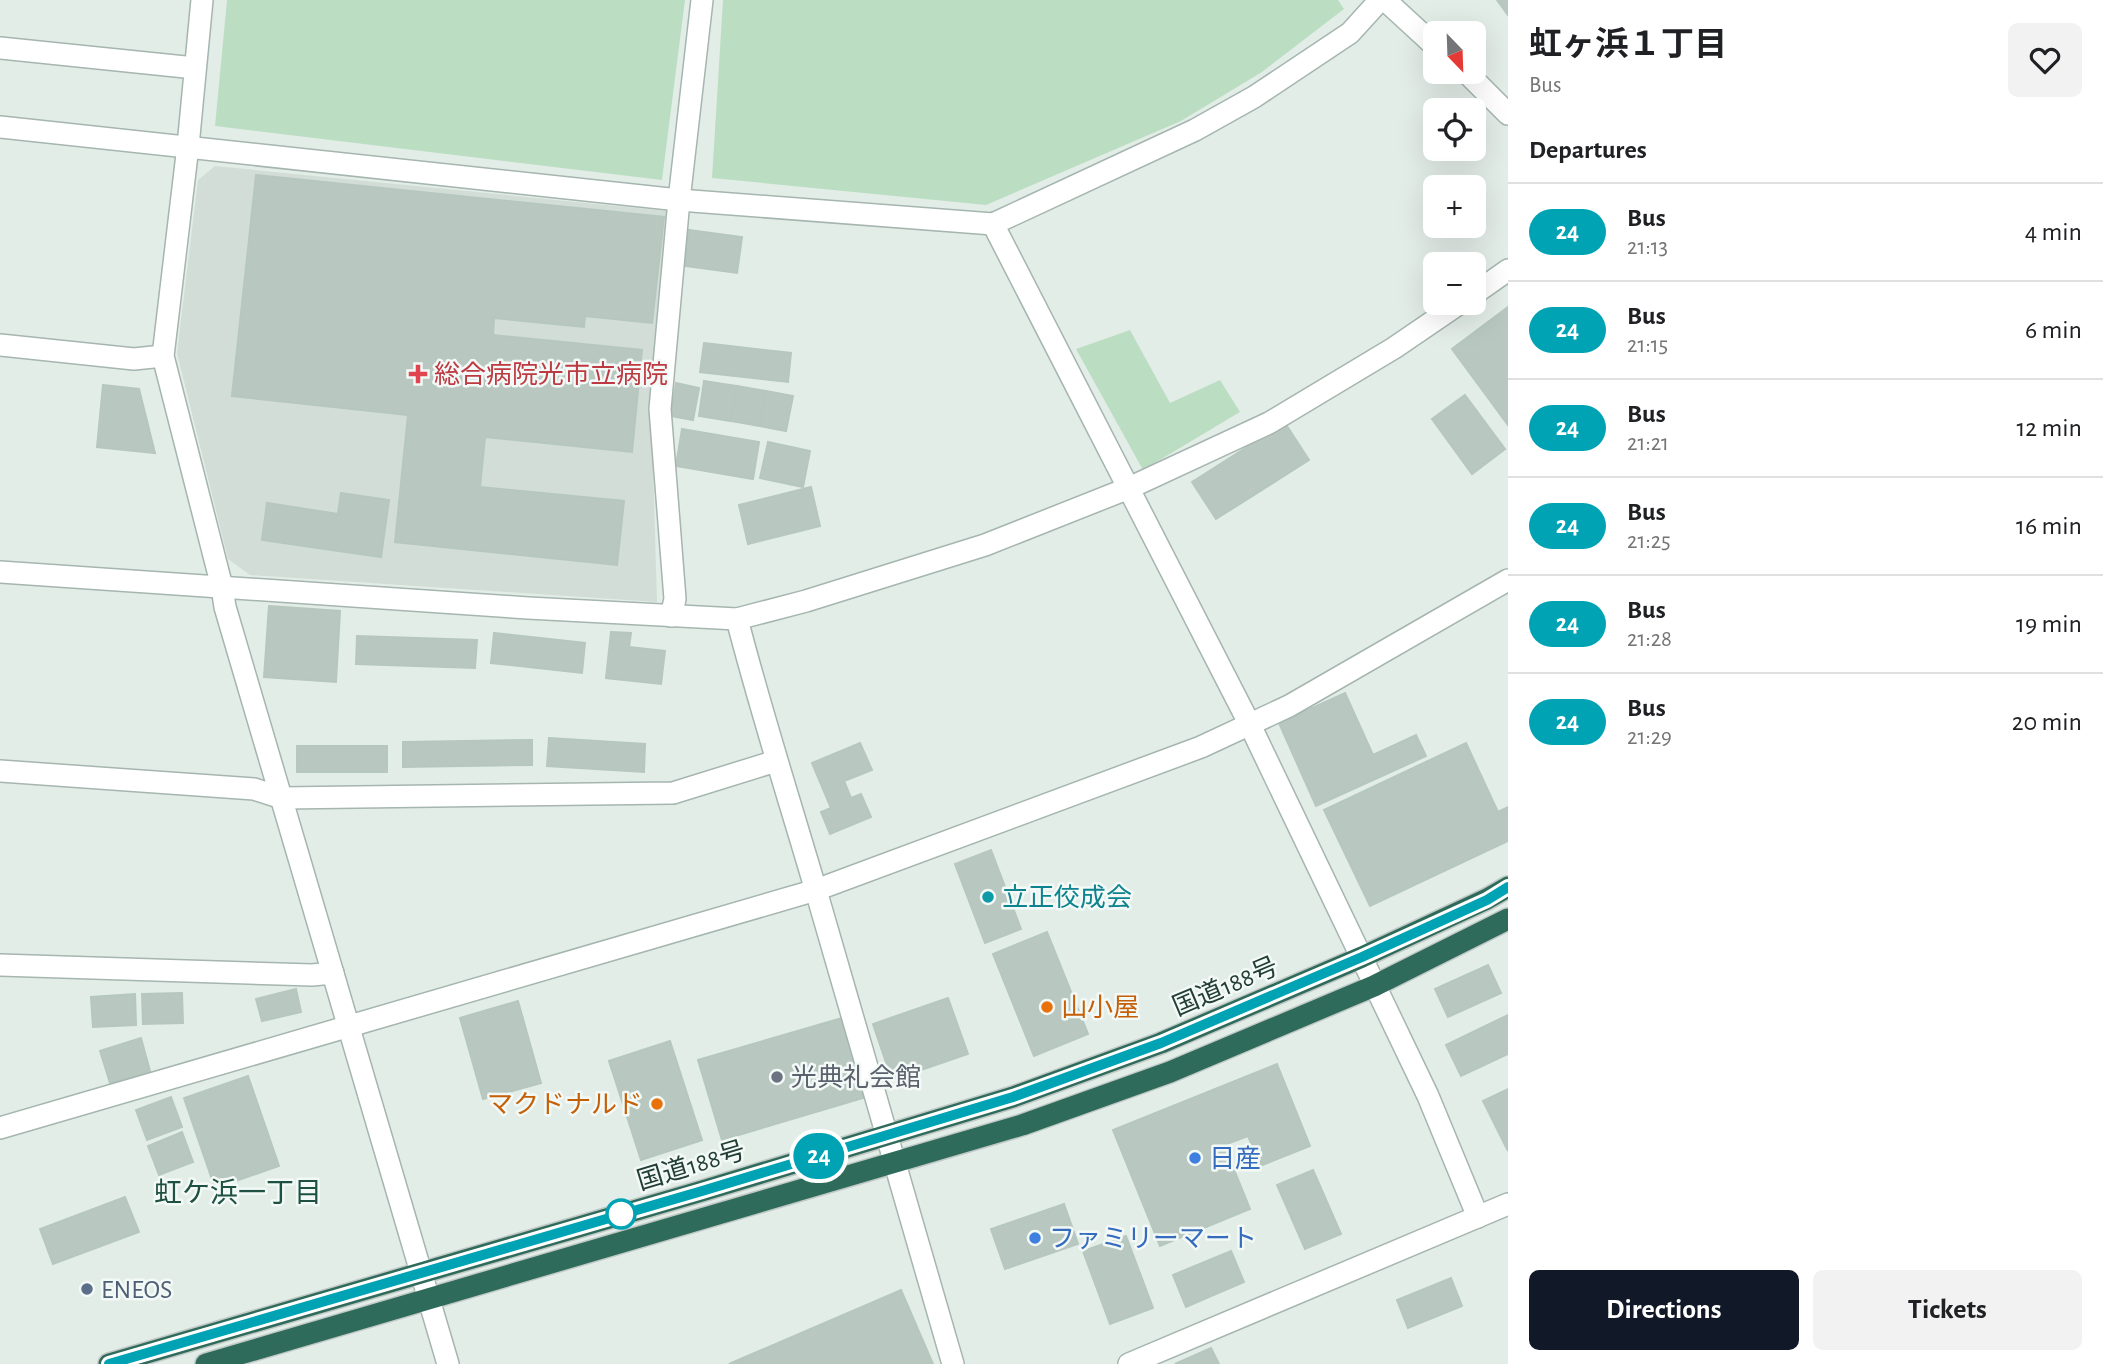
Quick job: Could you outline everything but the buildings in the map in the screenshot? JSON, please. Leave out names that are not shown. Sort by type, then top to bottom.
[{"type":"highway","name":"国道188号","points":[[109,1364],[1013,1097],[1161,1043],[1362,957],[1487,900],[1508,887]]},
{"type":"highway","name":"国道188号","points":[[206,1364],[1022,1125],[1170,1072],[1374,986],[1508,919]]},
{"type":"street","points":[[202,0],[163,356],[225,607],[448,1364]]},
{"type":"street","points":[[671,616],[674,599],[660,410],[679,200],[702,0]]},
{"type":"street","points":[[0,127],[679,200],[993,224],[1195,130],[1254,97],[1350,33],[1383,0],[1423,35]]},
{"type":"street","points":[[0,48],[195,68]]},
{"type":"street","points":[[1478,84],[1508,114]]},
{"type":"street","points":[[993,224],[1250,724],[1428,1096],[1478,1217]]},
{"type":"street","points":[[1486,286],[1508,270]]},
{"type":"street","points":[[0,572],[737,619],[806,601],[985,545],[1129,488],[1269,423],[1394,348],[1442,315]]},
{"type":"street","points":[[0,345],[134,359],[163,356]]},
{"type":"street","points":[[0,1128],[816,890],[1201,747],[1289,706],[1508,580]]},
{"type":"street","points":[[737,619],[953,1364]]},
{"type":"street","points":[[0,771],[254,789],[282,798],[673,793],[776,761]]},
{"type":"street","points":[[0,965],[312,975],[333,973]]},
{"type":"street","points":[[1129,1364],[1508,1204]]},
{"type":"shaded area","name":"総合病院光市立病院","points":[[215,166],[667,211],[651,395],[657,602],[250,575],[228,559],[177,353],[198,180]]},
{"type":"green space","points":[[227,0],[685,0],[662,180],[215,126]]},
{"type":"green space","points":[[723,0],[1338,0],[1344,9],[1262,72],[1181,121],[986,205],[712,178]]},
{"type":"green space","points":[[1130,330],[1170,403],[1220,380],[1240,412],[1143,470],[1076,349]]},
{"type":"bus line","name":"24","points":[[109,1364],[1013,1097],[1161,1043],[1362,957],[1487,900],[1508,887]]},
{"type":"place","name":"総合病院光市立病院","points":[[418,374]]},
{"type":"place","name":"立正佼成会","points":[[988,897]]},
{"type":"place","name":"山小屋","points":[[1047,1007]]},
{"type":"place","name":"光典礼会館","points":[[777,1077]]},
{"type":"place","name":"マクドナルド","points":[[657,1104]]},
{"type":"place","name":"日産","points":[[1195,1158]]},
{"type":"place","name":"ファミリーマート","points":[[1035,1238]]},
{"type":"place","name":"ENEOS","points":[[87,1289]]},
{"type":"district","name":"虹ケ浜一丁目","points":[[238,1192]]}]
